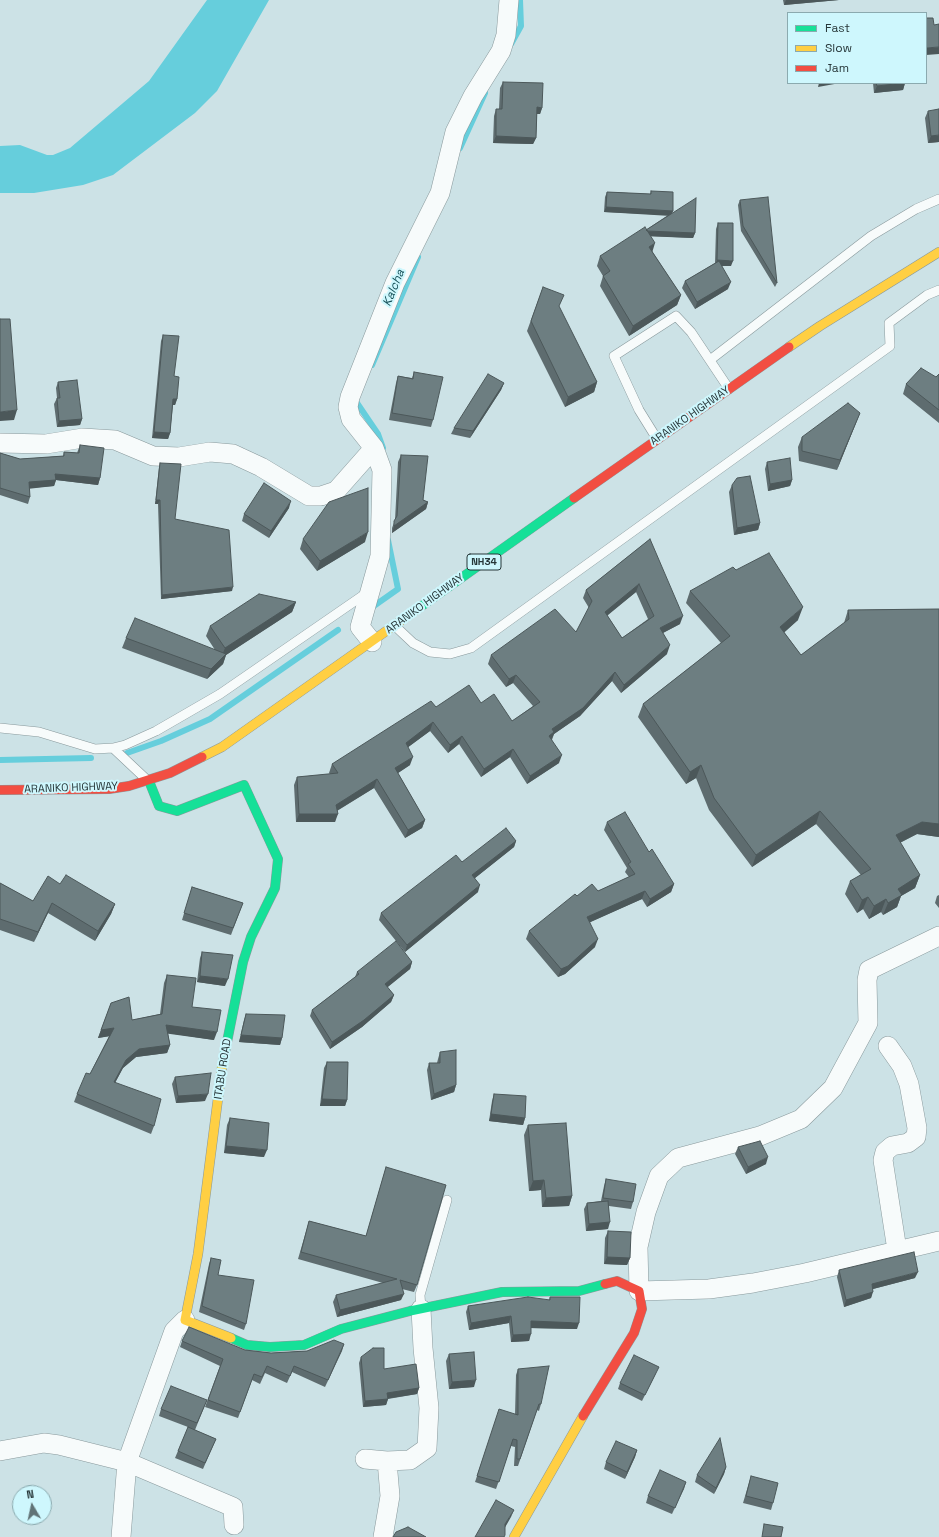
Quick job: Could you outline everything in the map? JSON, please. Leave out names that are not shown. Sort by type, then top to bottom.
[{"type":"main road","name":"ARANIKO HIGHWAY","points":[[0,790],[109,789],[149,781],[170,773],[222,747],[395,626],[657,439],[820,326],[939,252]]},
{"type":"main road","name":"ITABU ROAD","points":[[149,781],[159,806],[177,811],[244,785],[256,808],[278,859],[276,888],[251,937],[243,962],[225,1048],[198,1254],[185,1320]]},
{"type":"main road","points":[[185,1320],[247,1344],[270,1347],[304,1345],[341,1329],[421,1309],[502,1292],[579,1291],[617,1280],[639,1291],[642,1309],[634,1333],[594,1397],[514,1537]]},
{"type":"street","points":[[372,642],[360,627],[380,556],[382,470],[374,448],[351,419],[348,407],[350,397],[395,283],[440,193],[455,132],[473,96],[501,51],[506,35],[509,0]]},
{"type":"street","points":[[0,443],[46,444],[83,438],[115,440],[152,456],[179,457],[210,452],[233,454],[261,467],[309,496],[321,496],[336,491],[374,448]]},
{"type":"street","points":[[939,936],[869,970],[866,980],[868,1022],[833,1088],[801,1119],[760,1136],[678,1158],[659,1176],[646,1212],[638,1247],[639,1291],[709,1289],[753,1283],[805,1273],[939,1241]]},
{"type":"street","points":[[888,1046],[902,1066],[909,1084],[917,1128],[916,1137],[908,1143],[892,1146],[885,1152],[883,1160],[897,1250]]},
{"type":"street","points":[[365,1459],[387,1461],[410,1460],[427,1448],[429,1408],[421,1309]]},
{"type":"street","points":[[121,1537],[127,1462],[174,1331],[185,1320]]},
{"type":"street","points":[[0,1451],[44,1443],[59,1445],[127,1462],[232,1507],[234,1525]]},
{"type":"street","points":[[383,1537],[390,1496],[387,1461]]},
{"type":"lane","points":[[710,360],[871,236],[916,209],[939,199]]},
{"type":"lane","points":[[395,626],[414,643],[430,652],[450,654],[471,648],[890,346],[889,323],[927,295],[939,290]]},
{"type":"lane","points":[[657,439],[639,410],[614,356],[676,316],[691,332],[729,389]]},
{"type":"lane","points":[[0,728],[39,732],[95,749],[113,748],[156,731],[220,694],[370,591]]},
{"type":"lane","points":[[113,748],[149,781]]},
{"type":"lane","points":[[421,1309],[420,1296],[447,1200]]},
{"type":"water","points":[[207,0],[269,0],[217,91],[195,113],[113,175],[83,185],[34,193],[0,193],[0,146],[20,145],[47,155],[53,155],[70,148],[149,81]]},
{"type":"building","points":[[927,18],[933,18],[934,25],[939,24],[939,47],[927,48]]},
{"type":"building","points":[[503,82],[543,83],[542,108],[537,107],[536,138],[496,136],[496,109],[502,109]]},
{"type":"building","points":[[876,84],[895,84],[877,86]]},
{"type":"building","points":[[939,109],[939,135],[931,136],[928,111]]},
{"type":"building","points":[[651,191],[673,192],[673,211],[606,207],[607,192],[651,194]]},
{"type":"building","points":[[768,197],[777,283],[743,226],[740,200]]},
{"type":"building","points":[[696,198],[695,233],[646,230]]},
{"type":"building","points":[[718,223],[733,223],[733,261],[717,260]]},
{"type":"building","points":[[645,227],[655,243],[649,247],[681,295],[633,326],[603,276],[610,271],[600,256]]},
{"type":"building","points":[[719,261],[731,282],[697,302],[685,281]]},
{"type":"building","points":[[543,287],[564,295],[559,306],[597,382],[568,397],[531,321]]},
{"type":"building","points":[[0,319],[10,319],[17,410],[0,412]]},
{"type":"building","points":[[163,335],[179,336],[174,376],[179,377],[177,399],[173,399],[170,433],[154,432]]},
{"type":"building","points":[[921,368],[936,377],[939,374],[939,410],[906,384]]},
{"type":"building","points":[[414,372],[443,377],[433,420],[392,413],[398,376],[413,379]]},
{"type":"building","points":[[488,374],[504,383],[473,431],[454,428]]},
{"type":"building","points":[[77,380],[82,419],[59,421],[57,398],[60,398],[58,382]]},
{"type":"building","points":[[848,403],[860,413],[840,460],[802,451],[802,437]]},
{"type":"building","points":[[80,445],[104,448],[100,478],[55,474],[56,480],[29,482],[30,497],[0,488],[0,453],[20,459],[64,456],[64,452],[79,453]]},
{"type":"building","points":[[401,455],[428,456],[423,500],[428,502],[394,526],[394,521],[397,516]]},
{"type":"building","points":[[790,458],[792,480],[770,484],[767,462]]},
{"type":"building","points":[[160,463],[181,464],[175,519],[229,530],[233,587],[162,595],[160,500],[156,500]]},
{"type":"building","points":[[750,476],[760,523],[737,528],[732,485],[737,478]]},
{"type":"building","points":[[264,483],[291,501],[271,531],[244,514]]},
{"type":"building","points":[[368,488],[368,532],[320,561],[303,539],[329,502]]},
{"type":"building","points":[[650,539],[683,616],[660,628],[670,645],[624,685],[615,672],[583,708],[552,729],[554,732],[549,736],[562,755],[530,776],[513,749],[484,769],[462,736],[450,745],[433,722],[406,743],[413,757],[395,768],[425,820],[408,830],[377,779],[336,805],[338,814],[299,814],[297,777],[338,773],[332,764],[431,701],[436,707],[469,685],[481,703],[494,694],[512,721],[540,702],[516,675],[509,679],[491,655],[555,609],[576,632],[592,601],[586,590]],"holes":[[[639,584],[654,616],[622,638],[605,612]]]},
{"type":"building","points":[[769,553],[803,607],[780,627],[801,655],[849,619],[848,610],[939,609],[939,824],[922,822],[896,835],[920,875],[898,889],[902,895],[888,903],[886,899],[874,906],[868,897],[862,900],[850,881],[871,869],[820,811],[756,855],[714,798],[701,765],[690,772],[643,704],[730,636],[690,591],[733,567],[736,570]]},
{"type":"building","points":[[259,594],[296,602],[225,648],[210,626]]},
{"type":"building","points":[[135,618],[226,654],[211,669],[126,638]]},
{"type":"building","points":[[625,812],[649,852],[652,849],[674,884],[650,899],[645,891],[587,917],[598,939],[568,966],[561,969],[529,931],[575,894],[577,896],[592,884],[598,891],[635,874],[628,864],[631,862],[607,822]]},
{"type":"building","points":[[506,828],[516,841],[472,875],[480,885],[407,945],[381,913],[456,855],[462,862]]},
{"type":"building","points":[[66,875],[115,904],[98,931],[52,903],[38,932],[0,919],[0,883],[33,901],[48,876],[60,884]]},
{"type":"building","points":[[192,887],[243,903],[233,928],[184,913]]},
{"type":"building","points":[[396,941],[412,962],[385,984],[394,995],[364,1020],[332,1042],[312,1010],[359,974],[357,972]]},
{"type":"building","points":[[202,952],[233,955],[228,979],[200,976]]},
{"type":"building","points":[[167,975],[196,978],[192,1007],[221,1010],[217,1032],[166,1025],[170,1045],[139,1049],[126,1060],[114,1082],[161,1099],[154,1126],[77,1094],[86,1073],[90,1074],[114,1028],[101,1030],[111,1003],[129,997],[132,1020],[162,1014]]},
{"type":"building","points":[[246,1014],[285,1015],[282,1038],[241,1035]]},
{"type":"building","points":[[456,1050],[456,1085],[434,1094],[429,1063],[440,1063],[440,1052]]},
{"type":"building","points":[[327,1062],[348,1062],[347,1100],[322,1099]]},
{"type":"building","points":[[211,1073],[208,1094],[178,1096],[175,1077]]},
{"type":"building","points":[[494,1094],[526,1096],[525,1118],[491,1114]]},
{"type":"building","points":[[230,1118],[269,1123],[267,1150],[226,1146]]},
{"type":"building","points":[[566,1123],[572,1196],[546,1198],[544,1180],[533,1181],[528,1125]]},
{"type":"building","points":[[760,1141],[768,1157],[748,1167],[738,1147]]},
{"type":"building","points":[[386,1167],[446,1185],[417,1285],[400,1280],[404,1294],[340,1310],[336,1295],[397,1279],[301,1252],[309,1221],[366,1236]]},
{"type":"building","points":[[606,1179],[636,1184],[633,1202],[603,1198]]},
{"type":"building","points":[[608,1201],[610,1222],[589,1224],[587,1203]]},
{"type":"building","points":[[608,1231],[631,1232],[630,1258],[607,1257]]},
{"type":"building","points":[[914,1252],[918,1272],[872,1284],[873,1292],[846,1300],[839,1270]]},
{"type":"building","points":[[211,1258],[221,1260],[218,1275],[254,1280],[246,1324],[202,1306]]},
{"type":"building","points":[[528,1297],[550,1300],[550,1297],[580,1297],[579,1323],[531,1321],[531,1334],[513,1335],[511,1316],[471,1323],[468,1306]]},
{"type":"building","points":[[189,1327],[245,1350],[271,1353],[307,1351],[334,1340],[344,1344],[328,1380],[294,1366],[290,1376],[267,1366],[262,1377],[254,1374],[240,1412],[208,1400],[223,1359],[182,1341]]},
{"type":"building","points":[[373,1348],[384,1348],[384,1369],[416,1364],[419,1388],[387,1393],[388,1399],[365,1401],[361,1357]]},
{"type":"building","points":[[474,1352],[476,1380],[452,1382],[449,1354]]},
{"type":"building","points":[[634,1355],[659,1367],[645,1395],[620,1383]]},
{"type":"building","points":[[549,1366],[541,1404],[539,1404],[520,1459],[517,1459],[517,1440],[513,1439],[499,1482],[477,1476],[499,1409],[518,1415],[518,1369]]},
{"type":"building","points":[[171,1386],[207,1400],[197,1423],[161,1409]]},
{"type":"building","points":[[188,1427],[216,1439],[205,1463],[178,1451]]},
{"type":"building","points":[[720,1438],[726,1467],[716,1488],[697,1475]]},
{"type":"building","points":[[616,1441],[637,1450],[627,1472],[606,1462]]},
{"type":"building","points":[[660,1470],[686,1482],[675,1508],[648,1496]]},
{"type":"building","points":[[751,1476],[778,1483],[773,1503],[746,1496]]},
{"type":"building","points":[[496,1500],[514,1510],[505,1524],[504,1537],[475,1537]]},
{"type":"building","points":[[764,1524],[783,1527],[781,1537],[762,1537]]},
{"type":"building","points":[[408,1527],[426,1537],[393,1537],[396,1532]]},
{"type":"waterway","name":"Kalcha","points":[[511,44],[521,26],[520,0]]},
{"type":"waterway","name":"Kalcha","points":[[460,148],[485,93]]},
{"type":"waterway","name":"Kalcha","points":[[372,365],[418,257]]},
{"type":"waterway","name":"Kalcha","points":[[355,400],[378,434],[383,448]]},
{"type":"waterway","name":"Kalcha","points":[[371,608],[398,589],[388,540]]},
{"type":"waterway","points":[[127,753],[161,741],[210,719],[338,630]]},
{"type":"waterway","points":[[0,760],[91,758]]},
{"type":"traffic: fast","points":[[416,610],[574,498]]},
{"type":"traffic: fast","points":[[149,781],[159,806],[177,811],[244,785],[278,859],[275,888],[251,937],[243,962],[222,1067]]},
{"type":"traffic: fast","points":[[231,1338],[247,1345],[270,1347],[304,1345],[341,1329],[410,1311],[502,1292],[579,1291],[605,1284]]},
{"type":"traffic: slow","points":[[789,347],[939,252]]},
{"type":"traffic: slow","points":[[202,757],[222,747],[416,610]]},
{"type":"traffic: slow","points":[[222,1067],[198,1254],[185,1320],[231,1338]]},
{"type":"traffic: slow","points":[[514,1537],[583,1416]]},
{"type":"traffic: jam","points":[[574,498],[789,347]]},
{"type":"traffic: jam","points":[[0,790],[109,789],[129,786],[170,773],[202,757]]},
{"type":"traffic: jam","points":[[583,1416],[634,1333],[642,1309],[639,1291],[617,1281],[605,1284]]}]
